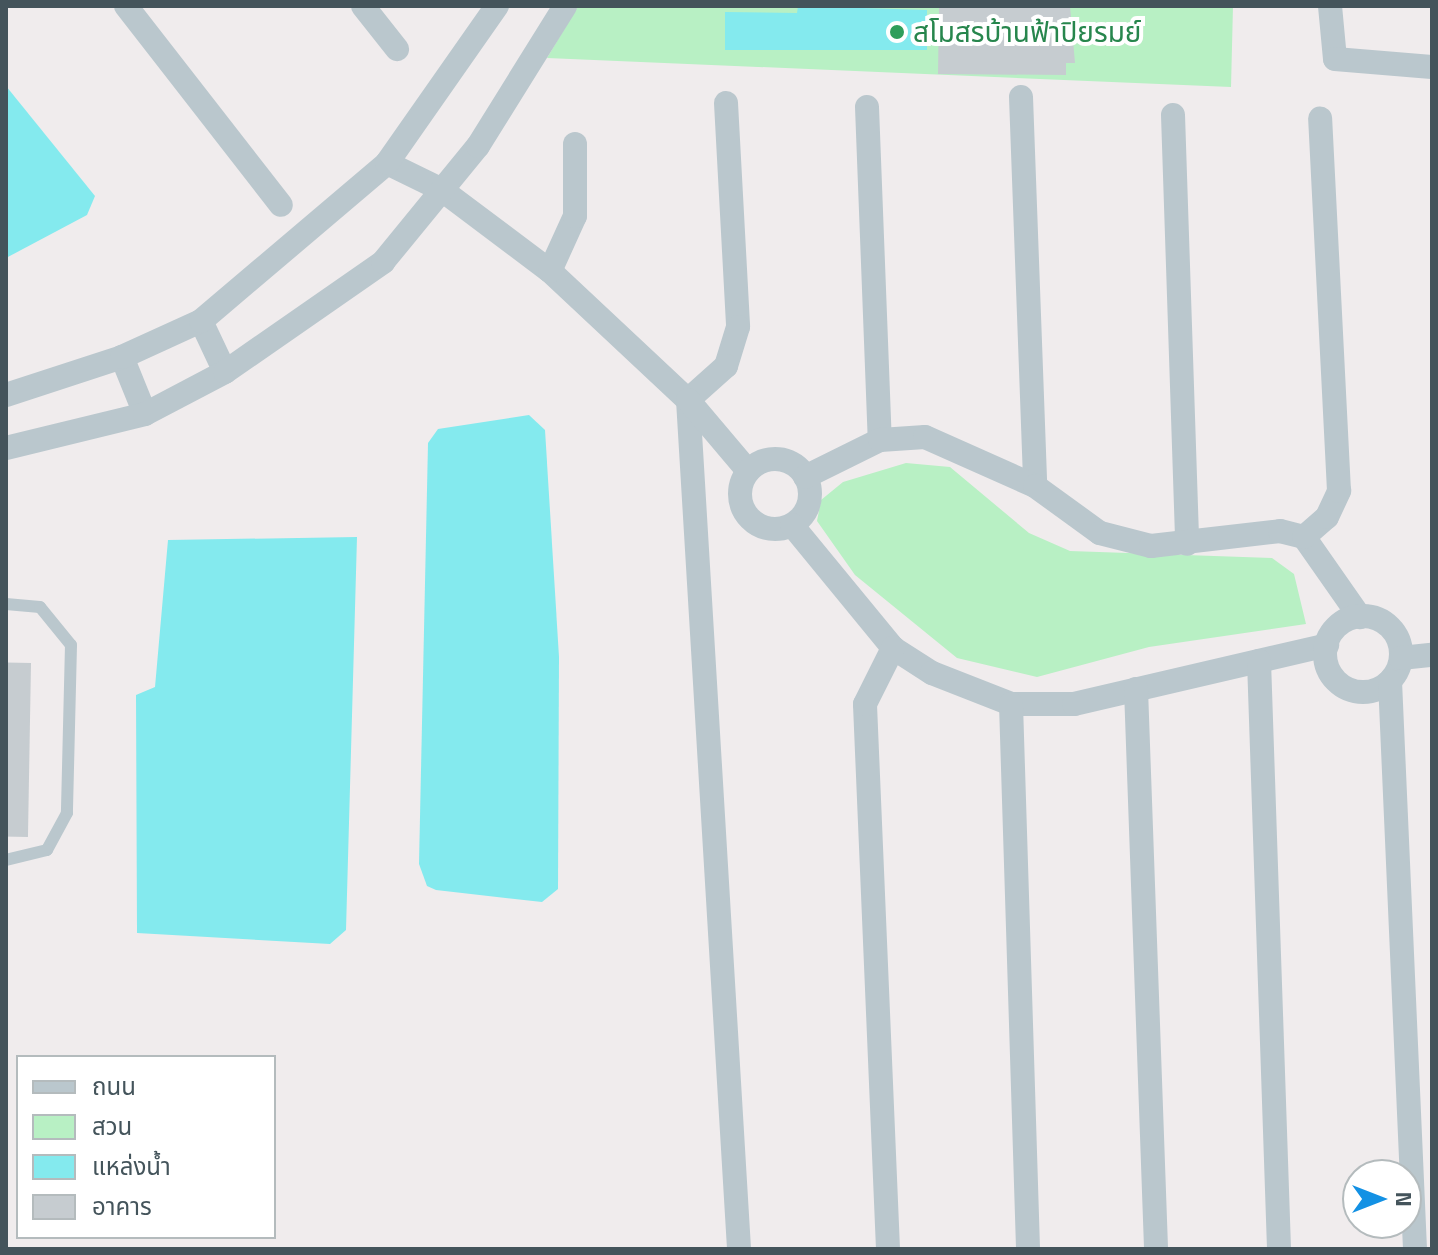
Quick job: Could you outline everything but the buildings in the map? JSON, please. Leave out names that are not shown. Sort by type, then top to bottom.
[{"type":"street","points":[[126,6],[281,205]]},
{"type":"street","points":[[363,6],[397,49]]},
{"type":"street","points":[[6,395],[122,357],[201,321],[387,163],[497,6]]},
{"type":"street","points":[[6,448],[145,414],[225,372],[383,262],[478,146],[565,6]]},
{"type":"street","points":[[1330,6],[1335,59],[1432,67]]},
{"type":"street","points":[[1021,97],[1035,486]]},
{"type":"street","points":[[688,400],[726,366],[738,327],[726,103]]},
{"type":"street","points":[[867,107],[880,440]]},
{"type":"street","points":[[1173,115],[1187,544]]},
{"type":"street","points":[[1304,537],[1327,517],[1339,491],[1320,118]]},
{"type":"street","points":[[550,271],[575,216],[575,144]]},
{"type":"street","points":[[387,163],[442,190],[550,271],[688,400],[748,471]]},
{"type":"street","points":[[201,321],[225,372]]},
{"type":"street","points":[[122,357],[145,414]]},
{"type":"street","points":[[688,400],[739,1249]]},
{"type":"street","points":[[805,477],[880,440],[925,437],[1035,486],[1100,533],[1151,546],[1280,531],[1304,537],[1360,617],[1389,627],[1401,658],[1390,681],[1415,1249]]},
{"type":"street","points":[[778,459],[805,477],[809,500],[792,525],[763,528],[744,513],[739,491],[748,471],[778,459]]},
{"type":"street","points":[[792,525],[893,648],[932,673],[1011,704],[1074,704],[1327,645]]},
{"type":"street","points":[[1360,617],[1339,626],[1327,645],[1327,667],[1349,689],[1370,691],[1390,681]]},
{"type":"street","points":[[888,1249],[865,704],[893,648]]},
{"type":"street","points":[[1401,658],[1432,655]]},
{"type":"street","points":[[1259,661],[1279,1249]]},
{"type":"street","points":[[1136,689],[1156,1249]]},
{"type":"street","points":[[1011,704],[1028,1249]]},
{"type":"lane","points":[[6,604],[40,607],[71,645],[67,813],[47,850],[6,860]]},
{"type":"green space","name":"สโมสรบ้านฟ้าปิยรมย์","points":[[578,6],[1233,6],[1231,87],[547,58]]},
{"type":"green space","points":[[906,463],[950,467],[1029,533],[1070,551],[1272,558],[1294,574],[1306,624],[1149,647],[1037,677],[957,658],[855,575],[817,521],[821,500],[843,482]]},
{"type":"water","points":[[798,6],[927,10],[927,50],[725,50],[725,12],[797,13]]},
{"type":"water","points":[[6,86],[95,196],[87,215],[6,258]]},
{"type":"water","points":[[529,415],[545,430],[559,657],[558,889],[542,902],[436,890],[427,886],[419,864],[428,443],[438,429]]},
{"type":"water","points":[[357,537],[346,930],[330,944],[137,933],[136,695],[155,687],[168,540]]},
{"type":"place","name":"สโมสรบ้านฟ้าปิยรมย์","points":[[897,32]]}]
